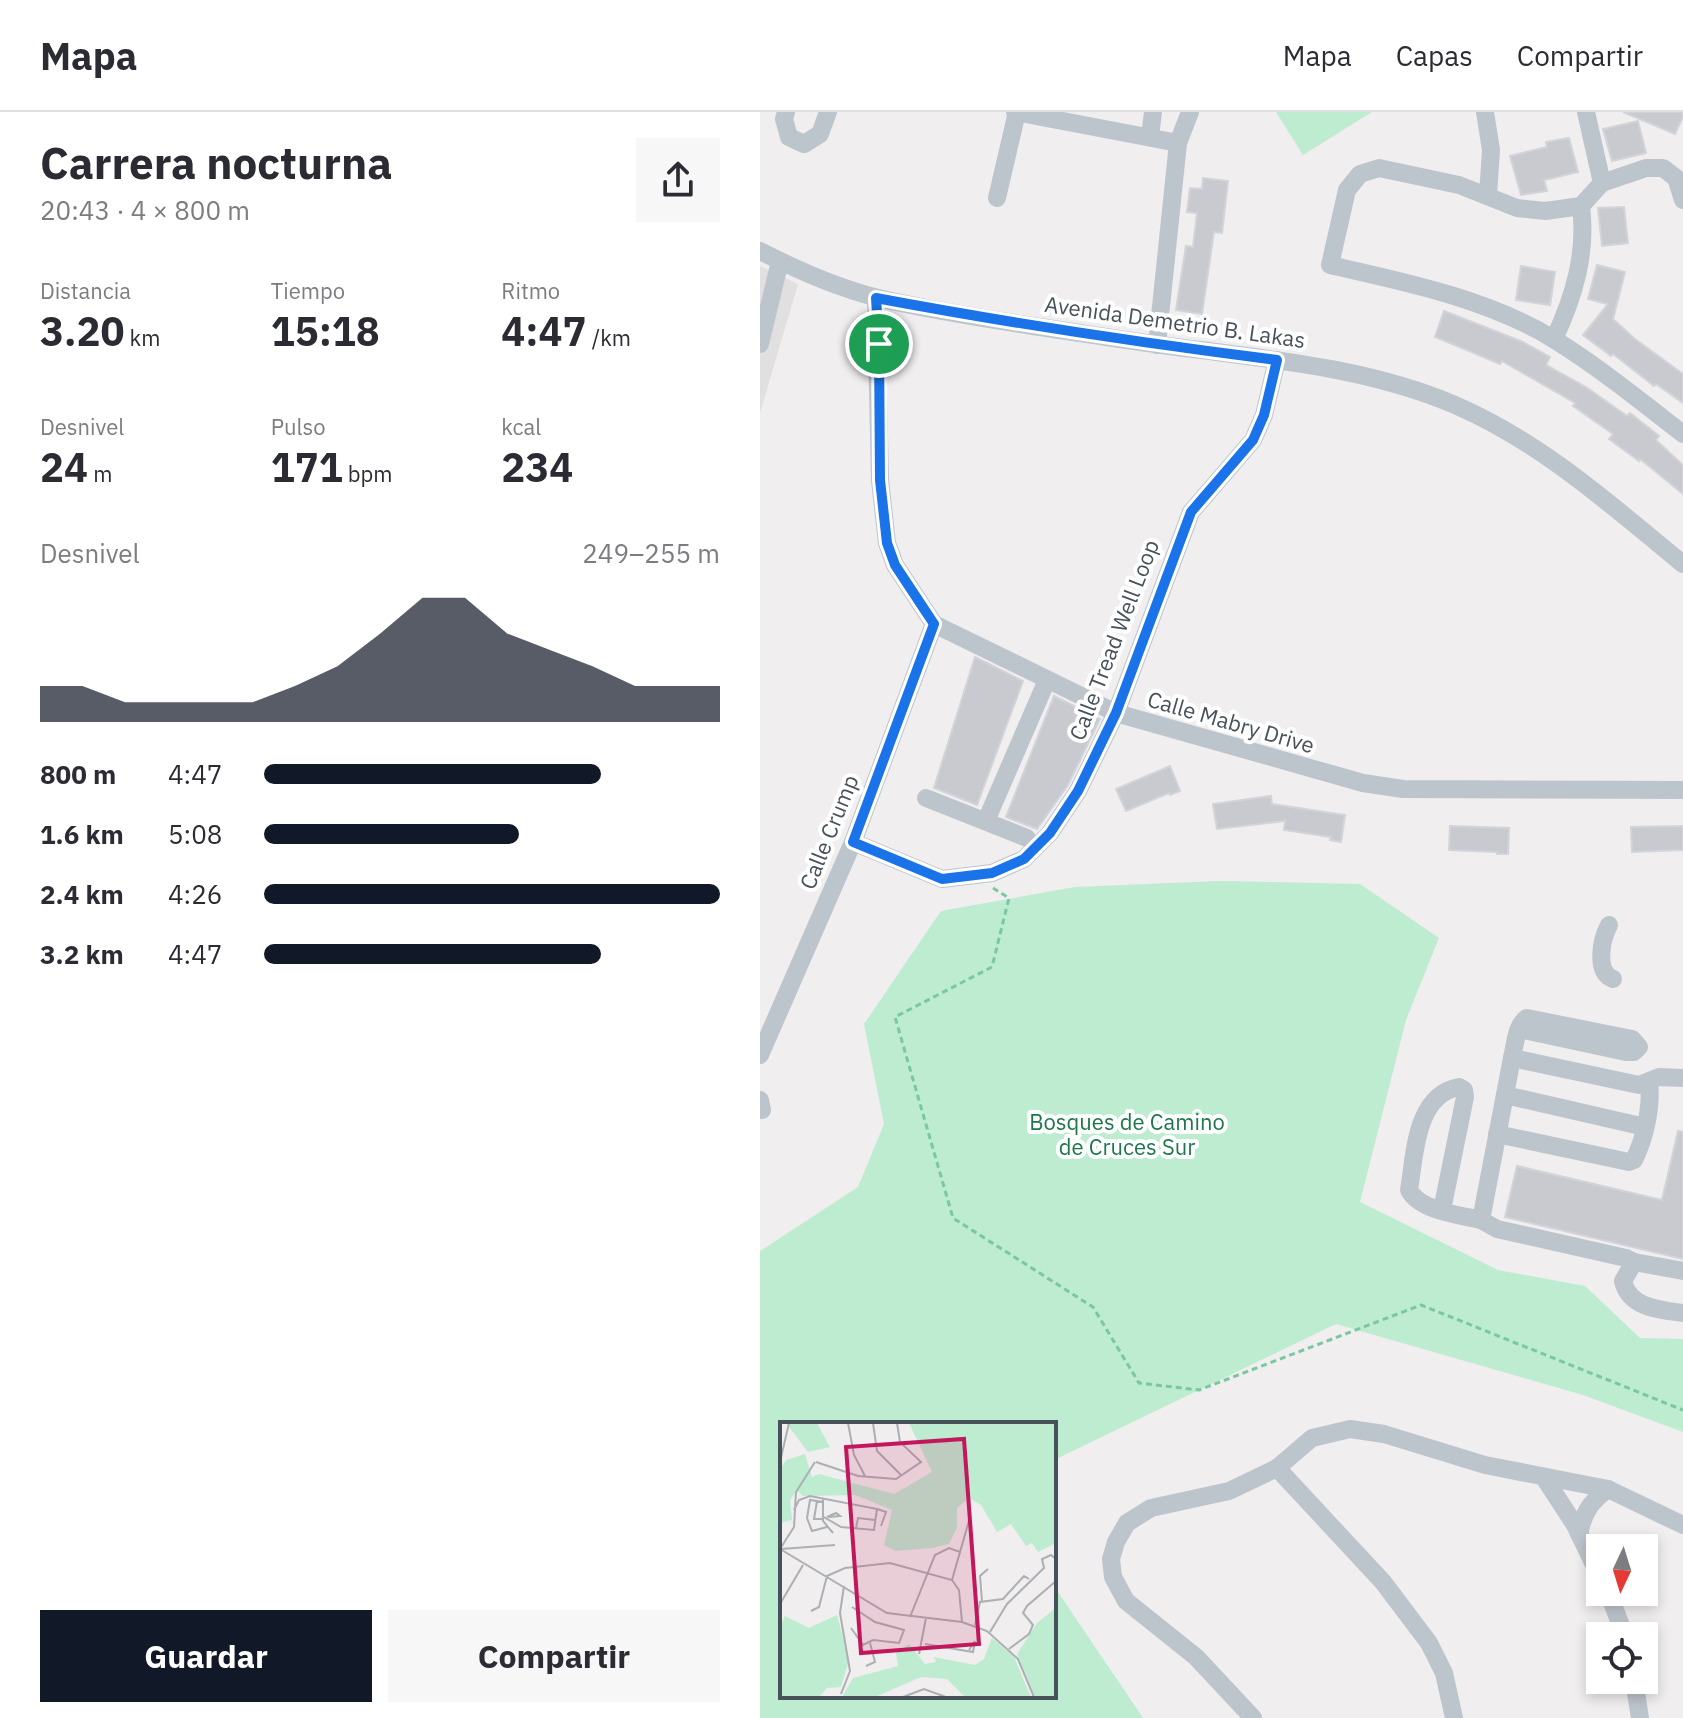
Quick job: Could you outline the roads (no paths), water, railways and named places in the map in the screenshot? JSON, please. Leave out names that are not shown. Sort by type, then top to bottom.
[{"type":"street","points":[[786,112],[784,119],[789,137],[804,144],[820,134],[828,112]]},
{"type":"street","points":[[997,198],[1016,112],[1178,143]]},
{"type":"street","points":[[1150,137],[1153,112]]},
{"type":"street","points":[[1157,345],[1178,143],[1190,112]]},
{"type":"street","points":[[1485,112],[1491,150],[1488,195]]},
{"type":"street","points":[[1586,112],[1602,183]]},
{"type":"street","points":[[1683,200],[1676,178],[1663,168],[1646,168],[1602,183],[1581,206],[1545,211],[1517,208],[1459,185],[1379,168],[1360,174],[1347,190],[1330,265],[1431,290],[1492,310],[1554,339],[1683,434]]},
{"type":"street","points":[[1554,339],[1565,315],[1583,253],[1585,234],[1581,206]]},
{"type":"street","name":"Avenida Demetrio B. Lakas","points":[[760,251],[876,298],[1157,345],[1277,360],[1374,379],[1418,392],[1453,404],[1536,448],[1683,564]]},
{"type":"street","points":[[760,344],[780,261]]},
{"type":"street","points":[[876,298],[884,530],[895,565],[934,624]]},
{"type":"street","name":"Calle Tread Well Loop","points":[[853,842],[942,879],[992,873],[1024,859],[1050,833],[1078,791],[1116,713],[1191,512],[1253,440],[1264,415],[1277,360]]},
{"type":"street","name":"Calle Mabry Drive","points":[[934,624],[1116,713],[1327,774],[1403,789],[1683,790]]},
{"type":"street","name":"Calle Crump","points":[[760,1055],[853,842],[934,624]]},
{"type":"street","points":[[986,821],[1047,680]]},
{"type":"street","points":[[926,798],[1027,838]]},
{"type":"street","points":[[1609,925],[1603,941],[1602,969],[1613,979]]},
{"type":"street","points":[[1481,1220],[1512,1058],[1519,1029],[1521,1021],[1534,1018],[1632,1039],[1639,1047],[1634,1052],[1626,1052],[1519,1029]]},
{"type":"street","points":[[1512,1058],[1639,1085],[1659,1077],[1683,1078]]},
{"type":"street","points":[[1497,1134],[1629,1162],[1634,1160],[1640,1149],[1650,1098],[1649,1082]]},
{"type":"street","points":[[1442,1210],[1465,1097],[1464,1090],[1459,1087],[1441,1095],[1429,1106],[1421,1126],[1409,1190],[1419,1201],[1442,1210],[1481,1220],[1497,1229],[1683,1271]]},
{"type":"street","points":[[1505,1095],[1645,1127]]},
{"type":"street","points":[[1634,1262],[1623,1281],[1632,1299],[1639,1304],[1683,1313]]},
{"type":"street","points":[[1253,1718],[1196,1657],[1126,1601],[1113,1577],[1111,1559],[1116,1542],[1127,1523],[1151,1508],[1229,1491],[1277,1468],[1312,1438],[1350,1429],[1384,1434],[1485,1465],[1545,1479],[1608,1489],[1683,1525]]},
{"type":"street","points":[[1277,1468],[1383,1582],[1429,1643],[1444,1673],[1454,1718]]},
{"type":"street","points":[[1545,1479],[1586,1548]]},
{"type":"street","points":[[1579,1534],[1584,1513],[1593,1500],[1608,1489]]},
{"type":"street","points":[[1636,1694],[1640,1718]]},
{"type":"park label","name":"Bosques de Camino de Cruces Sur","points":[[1127,1134]]}]
